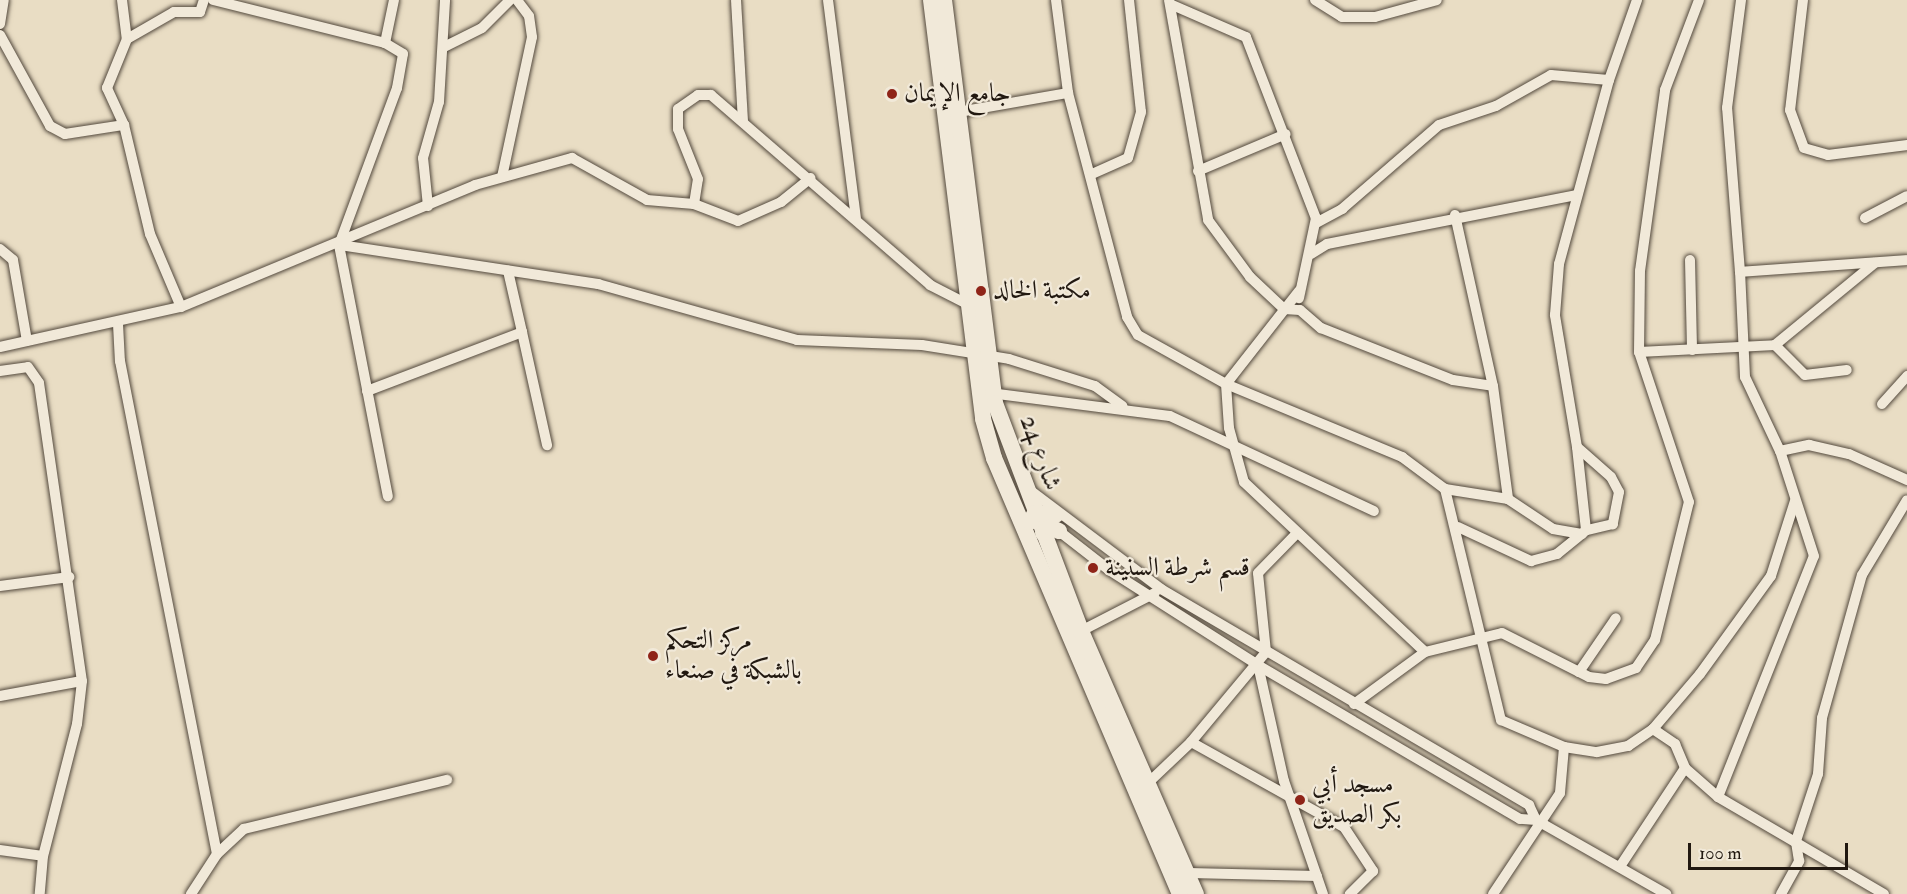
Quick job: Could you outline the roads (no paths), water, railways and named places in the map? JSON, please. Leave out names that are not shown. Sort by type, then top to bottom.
[{"type":"street","points":[[0,24],[4,0]]},
{"type":"street","points":[[122,0],[127,39],[107,88],[124,125],[150,234],[181,307]]},
{"type":"street","points":[[189,0],[189,12]]},
{"type":"street","points":[[127,39],[174,12],[200,12],[204,0]]},
{"type":"street","points":[[213,0],[385,44],[403,54],[397,88],[339,245],[388,496]]},
{"type":"street","points":[[385,44],[394,0]]},
{"type":"street","points":[[428,206],[423,158],[439,102],[444,47],[440,34],[445,0]]},
{"type":"street","points":[[444,47],[482,28],[510,0]]},
{"type":"street","points":[[502,177],[532,37],[529,16],[517,0]]},
{"type":"street","points":[[736,0],[743,121]]},
{"type":"street","points":[[828,0],[856,218]]},
{"type":"street","name":"شارع 24","points":[[931,0],[950,114],[973,307],[1003,479],[1054,530],[1180,894]]},
{"type":"street","name":"شارع 24","points":[[944,0],[950,114]]},
{"type":"street","points":[[1056,0],[1068,93],[1092,174],[1127,317],[1138,335],[1226,384],[1402,457],[1445,489],[1508,498],[1553,529],[1584,532],[1613,524],[1619,492],[1611,477],[1577,447]]},
{"type":"street","points":[[1092,174],[1128,158],[1141,112],[1129,0]]},
{"type":"street","points":[[1315,0],[1342,17],[1376,17],[1408,4],[1437,0]]},
{"type":"street","points":[[1584,532],[1577,447],[1555,315],[1559,264],[1608,80],[1638,0]]},
{"type":"street","points":[[1354,704],[1425,652],[1482,636],[1511,636],[1579,672],[1606,679],[1645,659],[1655,640],[1688,518],[1688,488],[1639,352],[1640,271],[1665,90],[1699,0]]},
{"type":"street","points":[[1718,797],[1814,556],[1780,451],[1745,377],[1746,348],[1727,108],[1741,0]]},
{"type":"street","points":[[1803,0],[1791,110],[1804,148],[1828,155],[1907,145]]},
{"type":"street","points":[[1170,2],[1246,36],[1286,134],[1316,223],[1311,254],[1299,291],[1300,310]]},
{"type":"street","points":[[1170,2],[1208,220],[1250,277],[1284,309],[1300,310],[1321,328],[1453,380],[1493,386]]},
{"type":"street","points":[[0,35],[50,126],[65,134],[124,125]]},
{"type":"street","points":[[1316,223],[1342,209],[1439,125],[1496,106],[1551,75],[1608,80]]},
{"type":"street","points":[[950,114],[1068,93]]},
{"type":"street","points":[[694,204],[698,179],[678,129],[678,109],[698,95],[711,95],[811,178],[930,285],[973,307]]},
{"type":"street","points":[[1198,171],[1286,134]]},
{"type":"street","points":[[0,347],[118,324],[181,307],[339,245],[502,177],[572,158],[646,200],[694,204],[738,221],[781,202],[811,178]]},
{"type":"street","points":[[1311,254],[1327,243],[1455,215],[1577,195]]},
{"type":"street","points":[[1865,218],[1907,196]]},
{"type":"street","points":[[1455,215],[1493,386],[1508,498]]},
{"type":"street","points":[[339,245],[508,271],[675,302],[797,340],[980,353],[1095,386],[1123,406]]},
{"type":"street","points":[[0,249],[13,260],[27,341]]},
{"type":"street","points":[[1690,260],[1692,350]]},
{"type":"street","points":[[1740,272],[1907,260]]},
{"type":"street","points":[[1639,352],[1775,345],[1875,263]]},
{"type":"street","points":[[508,271],[547,445]]},
{"type":"street","points":[[1299,291],[1226,384],[1233,443],[1244,482],[1425,652]]},
{"type":"street","points":[[118,324],[120,361],[217,854]]},
{"type":"street","points":[[367,391],[522,332]]},
{"type":"street","points":[[1775,345],[1805,375],[1847,370]]},
{"type":"street","points":[[0,371],[28,367],[39,382],[69,577],[82,681],[77,724],[43,856],[40,894]]},
{"type":"street","points":[[1882,405],[1907,376]]},
{"type":"street","points":[[986,392],[1080,407],[1123,406],[1170,416],[1233,443],[1374,511]]},
{"type":"street","name":"شارع 24","points":[[986,392],[1035,513],[1054,530],[1081,631],[1189,873],[1196,894]]},
{"type":"street","points":[[1780,451],[1809,445],[1849,454],[1907,480]]},
{"type":"street","points":[[1003,479],[1035,513]]},
{"type":"street","points":[[1024,484],[1054,530],[1150,597],[1258,665],[1520,819],[1538,822],[1621,865],[1666,894]]},
{"type":"street","points":[[1445,489],[1458,527],[1502,720],[1564,747],[1597,752],[1628,746],[1653,729],[1771,576],[1795,501]]},
{"type":"street","points":[[1781,894],[1799,861],[1796,841],[1818,774],[1822,718],[1862,575],[1907,500]]},
{"type":"street","points":[[1458,527],[1531,561],[1557,554],[1584,532]]},
{"type":"street","points":[[1054,530],[1161,589],[1528,805],[1538,822]]},
{"type":"street","points":[[1148,783],[1191,742],[1258,665],[1266,652],[1258,573],[1298,532]]},
{"type":"street","points":[[0,585],[69,577]]},
{"type":"street","points":[[1081,631],[1150,597],[1161,589]]},
{"type":"street","points":[[1579,672],[1616,618]]},
{"type":"street","points":[[1258,665],[1288,793],[1323,894]]},
{"type":"street","points":[[0,696],[82,681]]},
{"type":"street","points":[[1653,729],[1675,744],[1685,768],[1718,797],[1884,894]]},
{"type":"street","points":[[1191,742],[1288,793],[1344,827],[1372,864],[1370,879],[1350,894]]},
{"type":"street","points":[[1493,894],[1563,784],[1564,747]]},
{"type":"street","points":[[1621,865],[1685,768]]},
{"type":"street","points":[[191,894],[217,854],[244,829],[447,780]]},
{"type":"street","points":[[0,850],[43,856]]},
{"type":"street","points":[[1189,873],[1317,876]]},
{"type":"place","name":"جامع الإيمان","points":[[892,94]]},
{"type":"place","name":"مكتبة الخالد","points":[[981,291]]},
{"type":"place","name":"قسم شرطة السنينة","points":[[1093,568]]},
{"type":"place","name":"مركز التحكم بالشبكة في صنعاء","points":[[653,656]]},
{"type":"place","name":"مسجد أبي بكر الصديق","points":[[1300,800]]}]
